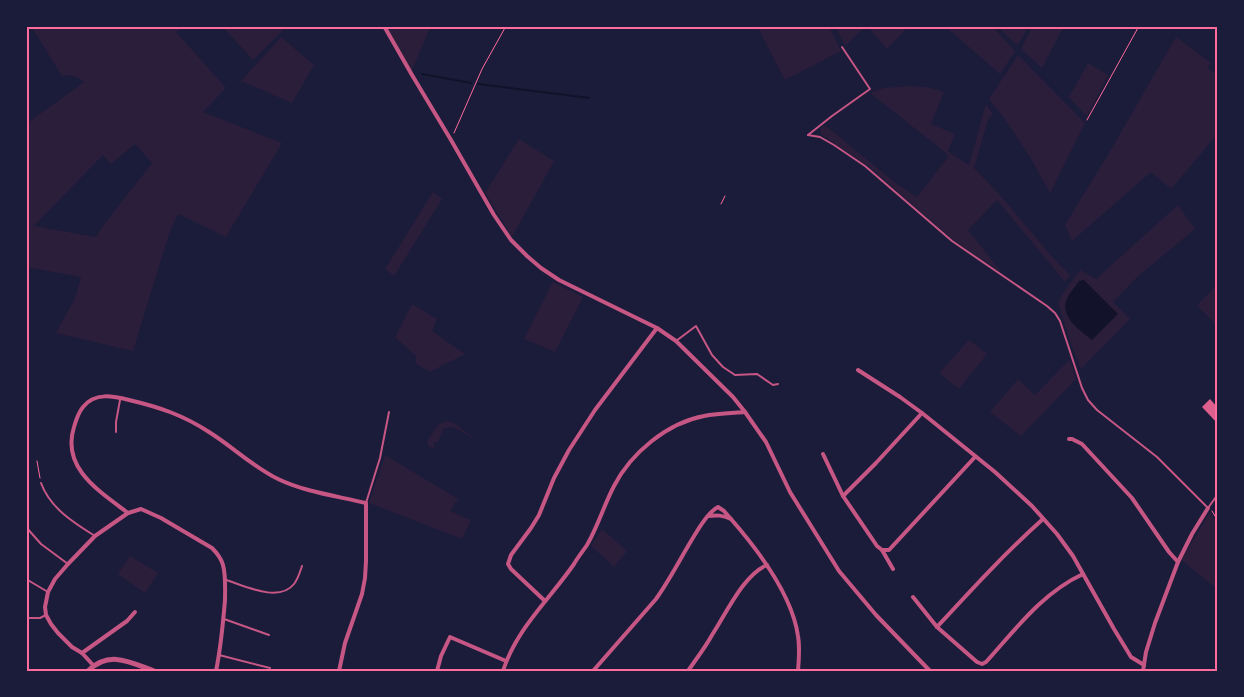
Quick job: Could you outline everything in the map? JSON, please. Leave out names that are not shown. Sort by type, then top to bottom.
[{"type":"street","points":[[384,26],[494,215],[511,240],[541,268],[559,280],[657,328],[676,341],[733,397],[766,442],[790,492],[839,571],[876,616],[930,671]]},
{"type":"street","points":[[545,601],[510,569],[508,564],[511,555],[539,515],[554,478],[569,450],[595,410],[657,328]]},
{"type":"street","points":[[858,370],[922,413],[1032,506],[1066,546],[1128,652],[1144,665]]},
{"type":"street","points":[[128,513],[98,490],[86,478],[76,466],[72,454],[71,440],[78,416],[90,400],[101,396],[120,398],[177,414],[209,432],[261,470],[289,484],[366,503],[365,578],[362,594],[345,643],[339,671]]},
{"type":"street","points":[[504,671],[506,661],[520,634],[573,566],[587,544],[622,471],[649,443],[673,426],[703,416],[745,412]]},
{"type":"street","points":[[843,496],[922,413]]},
{"type":"street","points":[[1069,440],[1072,439],[1082,444],[1132,498],[1178,562]]},
{"type":"street","points":[[823,454],[843,496],[894,569]]},
{"type":"street","points":[[882,550],[889,550],[975,457]]},
{"type":"street","points":[[593,671],[656,600],[698,530],[713,509],[718,507],[724,511],[747,538],[780,586],[796,625],[799,638],[798,671]]},
{"type":"street","points":[[1143,671],[1146,652],[1178,562],[1208,508]]},
{"type":"street","points":[[94,665],[82,653],[64,640],[51,624],[46,616],[48,592],[55,579],[95,536],[128,513],[141,509],[150,512],[212,548],[218,554],[223,565],[225,580],[224,619],[216,671]]},
{"type":"street","points":[[708,516],[716,515],[731,519]]},
{"type":"street","points":[[937,627],[999,559],[1043,519]]},
{"type":"street","points":[[688,671],[746,581],[760,568],[767,565]]},
{"type":"street","points":[[913,597],[937,627],[976,662],[982,664],[1040,604],[1068,581],[1083,574]]},
{"type":"street","points":[[82,653],[127,621],[135,612]]},
{"type":"street","points":[[437,671],[441,656],[450,637],[506,661]]},
{"type":"street","points":[[88,671],[101,661],[111,659],[121,660],[154,671]]},
{"type":"lane","points":[[842,47],[870,89],[808,135],[820,137],[865,166],[952,241],[1022,288],[1055,313],[1060,321],[1082,388],[1088,400],[1097,410],[1157,457],[1208,508],[1218,494]]},
{"type":"lane","points":[[676,341],[696,326],[712,355],[735,375],[757,374],[773,385],[778,384]]},
{"type":"lane","points":[[116,432],[120,398]]},
{"type":"lane","points":[[366,503],[380,458],[389,412]]},
{"type":"lane","points":[[41,483],[48,496],[66,516],[95,536]]},
{"type":"lane","points":[[26,527],[41,544],[68,564]]},
{"type":"lane","points":[[225,580],[265,592],[279,593],[292,587],[302,566]]},
{"type":"lane","points":[[26,579],[48,592]]},
{"type":"lane","points":[[26,618],[46,616]]},
{"type":"lane","points":[[224,619],[269,635]]},
{"type":"lane","points":[[219,655],[270,668]]},
{"type":"lane","points":[[134,671],[141,666]]},
{"type":"path","points":[[451,140],[482,69],[506,26]]},
{"type":"path","points":[[1087,120],[1139,26]]},
{"type":"path","points":[[721,204],[725,196]]},
{"type":"path","points":[[37,461],[41,483]]},
{"type":"path","points":[[1208,508],[1213,512],[1218,521]]},
{"type":"shaded area","points":[[31,26],[185,26],[176,32],[226,88],[203,112],[282,143],[226,237],[178,214],[169,234],[133,351],[56,333],[75,298],[81,277],[26,267],[26,124],[84,82],[74,76],[62,76]],"holes":[[[135,144],[152,163],[96,237],[34,226],[103,155],[111,164]]]},
{"type":"shaded area","points":[[222,26],[287,26],[253,60]]},
{"type":"shaded area","points":[[386,26],[431,26],[411,72]]},
{"type":"shaded area","points":[[757,26],[829,26],[841,51],[785,80]]},
{"type":"shaded area","points":[[835,26],[866,26],[845,46]]},
{"type":"shaded area","points":[[867,26],[909,26],[887,49]]},
{"type":"shaded area","points":[[945,26],[992,26],[1015,51],[1000,74]]},
{"type":"shaded area","points":[[997,26],[1029,26],[1018,45]]},
{"type":"shaded area","points":[[1033,26],[1064,26],[1042,68],[1022,50]]},
{"type":"shaded area","points":[[281,37],[314,65],[292,103],[241,81]]},
{"type":"shaded area","points":[[1176,37],[1211,63],[1207,68],[1218,75],[1218,139],[1215,137],[1171,189],[1151,172],[1072,241],[1065,225]]},
{"type":"shaded area","points":[[1018,55],[1085,123],[1050,193],[1028,154],[989,99]]},
{"type":"shaded area","points":[[1088,63],[1108,75],[1087,117],[1069,97]]},
{"type":"shaded area","points":[[927,87],[944,92],[931,124],[955,134],[948,151],[969,165],[986,104],[993,114],[988,120],[974,168],[1070,275],[1065,282],[997,200],[968,230],[1002,273],[952,239],[868,166],[821,134],[821,127],[826,126],[892,180],[917,197],[948,157],[946,153],[870,93],[884,88]]},
{"type":"shaded area","points":[[519,139],[554,161],[512,237],[485,193]]},
{"type":"shaded area","points":[[433,192],[442,199],[394,276],[385,269]]},
{"type":"shaded area","points":[[1178,205],[1195,229],[1137,277],[1113,302],[1130,319],[1081,369],[1058,303],[1064,292],[1080,270],[1096,279]]},
{"type":"shaded area","points":[[1084,280],[1118,314],[1092,340],[1073,324],[1065,308],[1071,292],[1079,281]]},
{"type":"shaded area","points":[[553,282],[583,297],[555,352],[524,339]]},
{"type":"shaded area","points":[[1218,284],[1218,327],[1197,305]]},
{"type":"shaded area","points":[[412,304],[437,319],[432,331],[465,354],[430,372],[416,364],[416,356],[395,337]]},
{"type":"shaded area","points":[[969,340],[987,354],[959,389],[939,373]]},
{"type":"shaded area","points":[[1070,359],[1076,379],[1021,436],[990,412],[1018,379],[1035,395]]},
{"type":"shaded area","points":[[446,421],[454,423],[476,440],[451,427],[443,429],[438,442],[434,442],[435,448],[429,447],[427,441],[438,425]]},
{"type":"shaded area","points":[[385,455],[458,499],[450,511],[471,520],[462,539],[369,503]]},
{"type":"shaded area","points":[[1210,512],[1218,525],[1218,586],[1216,588],[1181,560]]},
{"type":"shaded area","points":[[602,529],[627,551],[614,567],[591,546]]},
{"type":"shaded area","points":[[130,556],[158,573],[145,593],[118,574]]},
{"type":"building","points":[[1210,399],[1218,408],[1218,424],[1202,407]]},
{"type":"waterway","points":[[422,74],[471,83]]},
{"type":"waterway","points":[[478,84],[589,98]]}]
